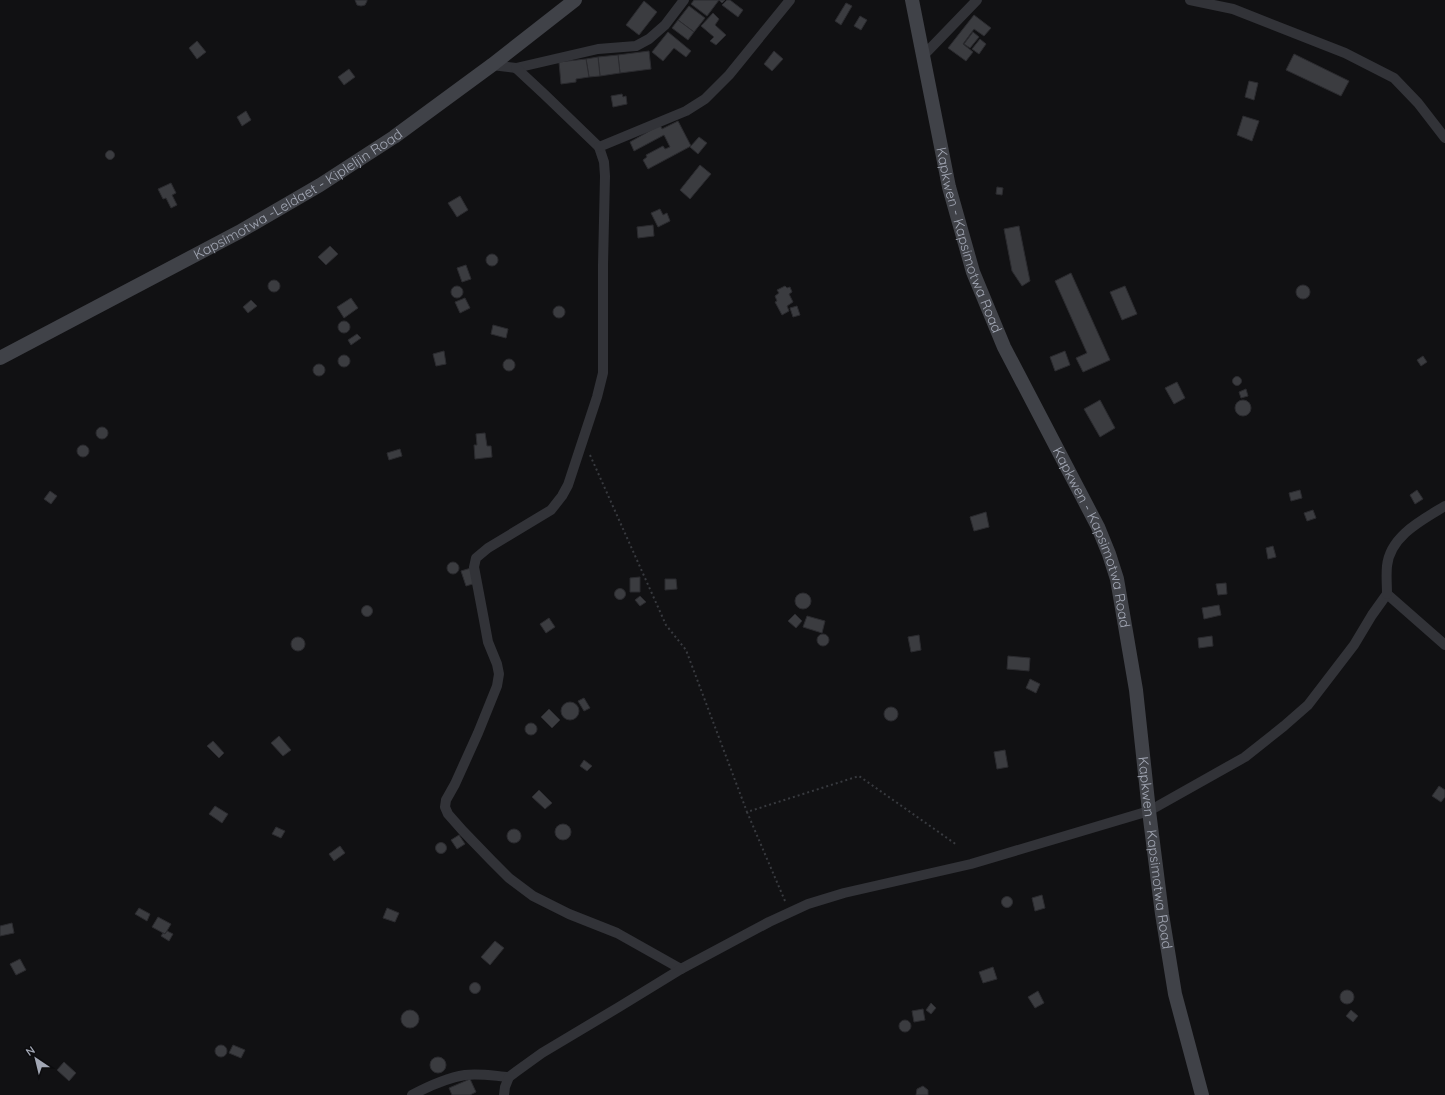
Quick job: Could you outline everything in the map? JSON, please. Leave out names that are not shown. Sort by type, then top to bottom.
[{"type":"street","name":"Kapsimotwa -Leldaet - Kipleljin Road","points":[[0,358],[239,232],[320,185],[394,137],[492,65],[575,0]]},
{"type":"street","points":[[492,65],[516,68],[598,49],[636,46],[649,39],[665,25],[684,0]]},
{"type":"street","points":[[599,147],[686,112],[705,99],[729,75],[790,0]]},
{"type":"street","name":"Kapkwen - Kapsimotwa Road","points":[[912,0],[922,57],[949,187],[973,272],[1004,347],[1098,527],[1117,579],[1136,690],[1162,914],[1175,994],[1202,1095]]},
{"type":"street","points":[[922,57],[977,0]]},
{"type":"street","points":[[1190,0],[1233,10],[1247,15],[1345,53],[1394,78],[1418,103],[1445,138]]},
{"type":"street","points":[[516,68],[599,147],[604,162],[603,373],[568,485],[562,496],[551,510],[488,548],[476,558],[474,567],[488,642],[497,664],[498,674],[496,686],[484,719],[455,784],[446,800],[445,807],[448,814],[496,865],[509,878],[534,896],[569,914],[617,933],[681,969]]},
{"type":"street","points":[[504,1095],[509,1077],[542,1053],[681,969],[769,922],[808,904],[844,892],[971,864],[1149,811],[1245,756],[1284,726],[1308,705],[1354,645],[1387,594],[1387,566],[1393,547],[1402,537],[1423,520],[1445,506]]},
{"type":"street","points":[[1387,594],[1445,645]]},
{"type":"street","points":[[412,1095],[447,1079],[466,1075],[509,1077]]},
{"type":"path","points":[[583,438],[666,625],[686,650],[747,812],[785,901]]},
{"type":"path","points":[[747,812],[859,776],[957,845]]},
{"type":"building","points":[[355,0],[367,1],[365,5],[361,6],[357,5]]},
{"type":"building","points":[[694,0],[719,0],[707,16],[691,4]]},
{"type":"building","points":[[727,0],[730,0],[743,10],[738,17],[722,5]]},
{"type":"building","points":[[644,1],[657,12],[639,35],[626,25]]},
{"type":"building","points":[[846,3],[852,6],[841,25],[835,21]]},
{"type":"building","points":[[689,6],[705,18],[694,32],[678,20]]},
{"type":"building","points":[[713,13],[719,19],[715,25],[726,35],[716,45],[710,41],[714,37],[701,26]]},
{"type":"building","points":[[974,15],[991,28],[984,36],[974,29],[963,44],[973,52],[966,61],[948,48]]},
{"type":"building","points":[[860,16],[867,20],[861,30],[854,26]]},
{"type":"building","points":[[678,20],[694,32],[688,40],[672,28]]},
{"type":"building","points":[[668,32],[691,51],[686,57],[674,48],[663,61],[652,52]]},
{"type":"building","points":[[973,32],[979,37],[970,48],[964,44]]},
{"type":"building","points":[[980,39],[986,44],[979,54],[972,49]]},
{"type":"building","points":[[197,41],[206,52],[197,59],[189,48]]},
{"type":"building","points":[[649,51],[651,69],[620,73],[618,55]]},
{"type":"building","points":[[774,51],[783,59],[772,71],[764,64]]},
{"type":"building","points":[[1294,54],[1349,81],[1341,96],[1286,70]]},
{"type":"building","points":[[618,55],[620,73],[600,76],[598,57]]},
{"type":"building","points":[[598,57],[600,76],[589,77],[586,59]]},
{"type":"building","points":[[586,59],[589,77],[576,79],[576,82],[561,84],[559,62]]},
{"type":"building","points":[[349,69],[355,77],[344,85],[338,77]]},
{"type":"building","points":[[1249,81],[1258,83],[1254,100],[1245,97]]},
{"type":"building","points":[[622,94],[623,97],[626,96],[627,104],[613,107],[611,96]]},
{"type":"building","points":[[246,111],[251,120],[242,126],[237,117]]},
{"type":"building","points":[[1243,116],[1259,121],[1252,141],[1237,135]]},
{"type":"building","points":[[678,121],[691,146],[648,169],[643,160],[647,157],[646,155],[663,146],[665,149],[670,147],[664,135],[634,151],[630,142],[660,125],[662,129]]},
{"type":"building","points":[[699,137],[707,143],[698,154],[690,147]]},
{"type":"building","points":[[108,151],[112,151],[114,155],[112,159],[108,159],[106,157],[106,153]]},
{"type":"building","points":[[700,165],[711,174],[690,199],[680,190]]},
{"type":"building","points":[[171,183],[176,193],[172,195],[177,205],[171,208],[166,198],[163,199],[158,189]]},
{"type":"building","points":[[997,187],[1003,188],[1002,195],[996,194]]},
{"type":"building","points":[[460,196],[468,210],[457,217],[448,203]]},
{"type":"building","points":[[660,209],[663,215],[667,213],[670,221],[658,227],[651,213]]},
{"type":"building","points":[[653,225],[654,236],[638,238],[637,227]]},
{"type":"building","points":[[1019,226],[1030,281],[1022,286],[1012,271],[1004,229]]},
{"type":"building","points":[[330,246],[338,254],[326,265],[318,257]]},
{"type":"building","points":[[490,254],[494,254],[498,260],[494,266],[490,266],[486,262],[486,258]]},
{"type":"building","points":[[466,265],[471,279],[462,282],[457,268]]},
{"type":"building","points":[[1071,273],[1110,360],[1083,372],[1076,358],[1087,353],[1055,281]]},
{"type":"building","points":[[272,280],[276,280],[280,286],[276,292],[272,292],[268,288],[268,284]]},
{"type":"building","points":[[1303,285],[1308,287],[1310,292],[1308,297],[1303,299],[1298,297],[1296,292],[1298,287]]},
{"type":"building","points":[[455,286],[459,286],[463,292],[459,298],[455,298],[451,294],[451,290]]},
{"type":"building","points":[[785,286],[787,288],[790,287],[792,292],[789,294],[793,302],[787,306],[789,311],[782,315],[775,302],[777,301],[775,296],[779,293],[777,290]]},
{"type":"building","points":[[1125,286],[1137,314],[1122,320],[1110,292]]},
{"type":"building","points":[[351,298],[358,308],[344,318],[337,307]]},
{"type":"building","points":[[465,298],[470,308],[460,313],[455,302]]},
{"type":"building","points":[[251,300],[257,306],[248,313],[243,307]]},
{"type":"building","points":[[557,306],[561,306],[565,312],[561,318],[557,318],[553,314],[553,310]]},
{"type":"building","points":[[797,306],[800,315],[793,317],[790,308]]},
{"type":"building","points":[[342,321],[346,321],[350,327],[346,333],[342,333],[338,329],[338,325]]},
{"type":"building","points":[[493,325],[508,329],[506,338],[491,334]]},
{"type":"building","points":[[357,334],[361,338],[351,345],[348,340]]},
{"type":"building","points":[[444,351],[446,364],[436,366],[433,354]]},
{"type":"building","points":[[1065,351],[1070,365],[1055,371],[1050,357]]},
{"type":"building","points":[[342,355],[346,355],[350,361],[346,367],[342,367],[338,363],[338,359]]},
{"type":"building","points":[[1423,356],[1427,362],[1421,366],[1417,360]]},
{"type":"building","points":[[507,359],[511,359],[515,365],[511,371],[507,371],[503,367],[503,363]]},
{"type":"building","points":[[317,364],[321,364],[325,370],[321,376],[317,376],[313,372],[313,368]]},
{"type":"building","points":[[1235,377],[1239,377],[1241,381],[1239,385],[1235,385],[1233,383],[1233,379]]},
{"type":"building","points":[[1177,382],[1185,398],[1174,404],[1165,388]]},
{"type":"building","points":[[1246,389],[1248,396],[1241,398],[1239,392]]},
{"type":"building","points":[[1100,400],[1115,428],[1100,437],[1084,409]]},
{"type":"building","points":[[1243,400],[1250,405],[1251,408],[1246,415],[1243,416],[1236,411],[1235,408],[1240,401]]},
{"type":"building","points":[[100,427],[104,427],[108,433],[104,439],[100,439],[96,435],[96,431]]},
{"type":"building","points":[[485,433],[487,446],[491,446],[492,457],[475,459],[474,445],[477,445],[476,434]]},
{"type":"building","points":[[81,445],[85,445],[89,451],[85,457],[81,457],[77,453],[77,449]]},
{"type":"building","points":[[400,449],[402,456],[389,460],[387,453]]},
{"type":"building","points":[[1300,490],[1302,498],[1291,501],[1289,493]]},
{"type":"building","points":[[1417,490],[1423,499],[1415,504],[1410,495]]},
{"type":"building","points":[[50,491],[57,496],[51,504],[44,499]]},
{"type":"building","points":[[1313,510],[1316,518],[1307,521],[1304,513]]},
{"type":"building","points":[[986,512],[989,527],[974,531],[970,517]]},
{"type":"building","points":[[1273,546],[1276,557],[1268,559],[1266,548]]},
{"type":"building","points":[[451,562],[455,562],[459,568],[455,574],[451,574],[447,570],[447,566]]},
{"type":"building","points":[[471,568],[476,583],[466,586],[461,571]]},
{"type":"building","points":[[640,577],[640,592],[630,592],[630,578]]},
{"type":"building","points":[[665,579],[676,579],[677,589],[665,590]]},
{"type":"building","points":[[1226,583],[1227,594],[1218,595],[1216,584]]},
{"type":"building","points":[[618,589],[622,589],[624,590],[624,598],[618,599],[615,596],[615,592]]},
{"type":"building","points":[[803,593],[809,595],[811,601],[809,607],[803,609],[797,607],[795,601],[797,595]]},
{"type":"building","points":[[640,596],[646,602],[640,606],[635,600]]},
{"type":"building","points":[[1219,605],[1221,615],[1204,619],[1202,608]]},
{"type":"building","points":[[365,606],[369,606],[371,607],[371,615],[365,616],[362,613],[362,609]]},
{"type":"building","points":[[795,614],[802,621],[796,628],[788,621]]},
{"type":"building","points":[[807,616],[825,621],[822,633],[803,627]]},
{"type":"building","points":[[549,618],[555,627],[546,633],[540,624]]},
{"type":"building","points":[[825,634],[828,635],[828,645],[821,646],[818,645],[817,638],[818,635]]},
{"type":"building","points":[[919,635],[921,650],[911,652],[908,637]]},
{"type":"building","points":[[1212,636],[1213,646],[1199,648],[1198,638]]},
{"type":"building","points":[[295,637],[301,637],[305,641],[305,647],[301,651],[295,651],[291,647],[291,641]]},
{"type":"building","points":[[1008,656],[1030,658],[1029,671],[1007,669]]},
{"type":"building","points":[[1030,679],[1040,684],[1036,693],[1026,688]]},
{"type":"building","points":[[584,698],[590,708],[584,711],[578,701]]},
{"type":"building","points":[[570,702],[576,705],[579,711],[576,717],[570,720],[564,717],[561,711],[564,705]]},
{"type":"building","points":[[891,707],[896,709],[898,714],[896,719],[891,721],[886,719],[884,714],[886,709]]},
{"type":"building","points":[[549,709],[560,720],[552,728],[541,717]]},
{"type":"building","points":[[529,723],[533,723],[537,729],[533,735],[529,735],[525,731],[525,727]]},
{"type":"building","points":[[279,736],[291,750],[283,756],[271,743]]},
{"type":"building","points":[[213,741],[224,753],[219,758],[207,746]]},
{"type":"building","points":[[1005,750],[1008,767],[997,769],[994,752]]},
{"type":"building","points":[[584,760],[592,766],[587,771],[580,766]]},
{"type":"building","points":[[1439,786],[1445,790],[1445,797],[1441,802],[1432,796]]},
{"type":"building","points":[[539,790],[552,803],[545,809],[532,797]]},
{"type":"building","points":[[215,806],[228,814],[222,823],[209,814]]},
{"type":"building","points":[[563,824],[570,829],[571,832],[566,839],[563,840],[556,835],[555,832],[560,825]]},
{"type":"building","points":[[276,827],[285,831],[281,838],[272,834]]},
{"type":"building","points":[[514,829],[519,831],[521,836],[519,841],[514,843],[509,841],[507,836],[509,831]]},
{"type":"building","points":[[459,835],[465,844],[457,849],[451,840]]},
{"type":"building","points":[[439,843],[443,843],[445,844],[445,852],[439,853],[436,850],[436,846]]},
{"type":"building","points":[[340,846],[345,853],[334,861],[329,854]]},
{"type":"building","points":[[1042,895],[1045,908],[1035,911],[1032,898]]},
{"type":"building","points":[[1005,897],[1009,897],[1011,898],[1011,906],[1005,907],[1002,904],[1002,900]]},
{"type":"building","points":[[139,908],[150,914],[147,921],[135,914]]},
{"type":"building","points":[[387,908],[399,913],[395,922],[383,918]]},
{"type":"building","points":[[158,917],[171,924],[165,934],[152,927]]},
{"type":"building","points":[[12,923],[14,933],[0,936],[0,926]]},
{"type":"building","points":[[167,931],[173,934],[169,941],[161,936]]},
{"type":"building","points":[[495,941],[504,948],[490,965],[481,957]]},
{"type":"building","points":[[20,959],[26,970],[16,975],[10,964]]},
{"type":"building","points":[[993,967],[997,979],[983,983],[979,972]]},
{"type":"building","points":[[473,983],[477,983],[479,984],[479,992],[473,993],[470,990],[470,986]]},
{"type":"building","points":[[1347,990],[1352,992],[1354,997],[1352,1002],[1347,1004],[1342,1002],[1340,997],[1342,992]]},
{"type":"building","points":[[1038,991],[1044,1003],[1035,1008],[1028,997]]},
{"type":"building","points":[[931,1003],[936,1008],[931,1014],[926,1010]]},
{"type":"building","points":[[923,1009],[925,1020],[914,1022],[912,1011]]},
{"type":"building","points":[[410,1010],[417,1012],[419,1019],[417,1026],[410,1028],[403,1026],[401,1019],[403,1012]]},
{"type":"building","points":[[1351,1010],[1358,1016],[1353,1022],[1346,1016]]},
{"type":"building","points":[[907,1020],[910,1021],[910,1031],[903,1032],[900,1031],[899,1024],[900,1021]]},
{"type":"building","points":[[223,1045],[226,1046],[226,1056],[219,1057],[216,1056],[215,1049],[216,1046]]},
{"type":"building","points":[[233,1045],[245,1050],[241,1058],[229,1053]]},
{"type":"building","points":[[438,1057],[444,1059],[446,1065],[444,1071],[438,1073],[432,1071],[430,1065],[432,1059]]},
{"type":"building","points":[[64,1062],[76,1073],[69,1081],[57,1070]]},
{"type":"building","points":[[470,1079],[476,1092],[470,1095],[452,1095],[449,1088]]},
{"type":"building","points":[[923,1086],[928,1090],[928,1095],[916,1095],[917,1089]]}]
